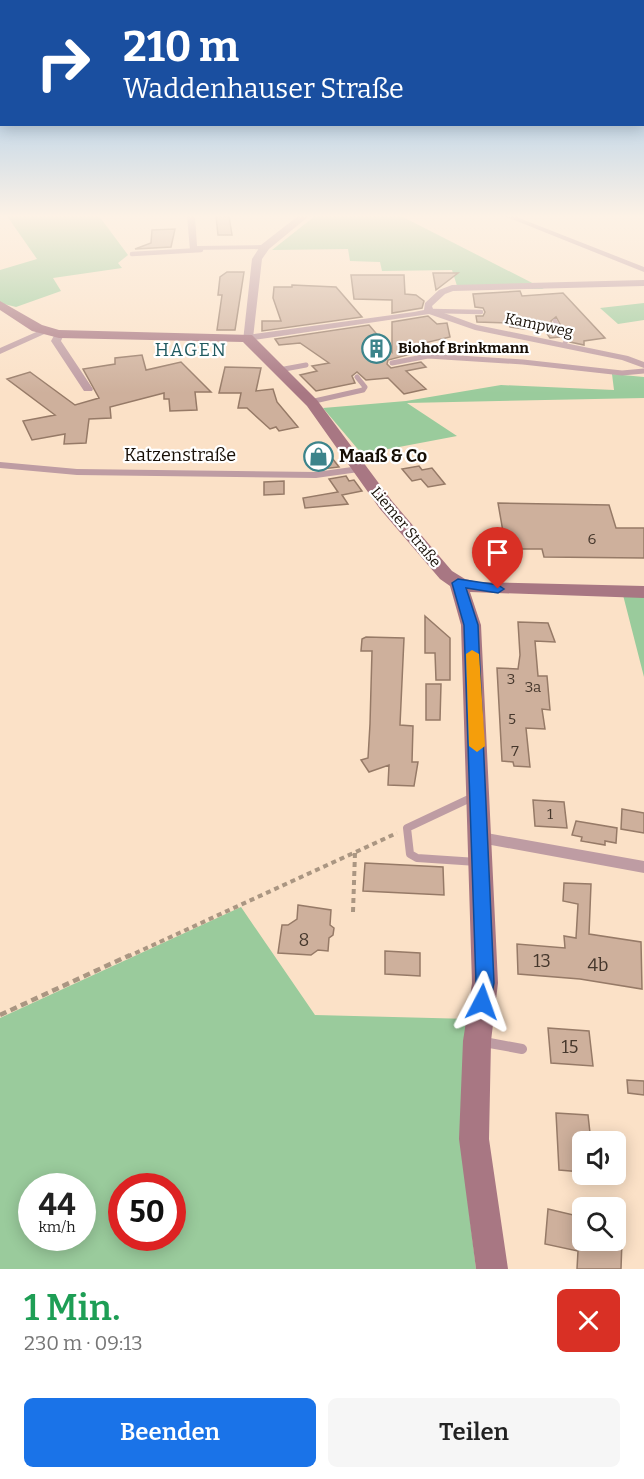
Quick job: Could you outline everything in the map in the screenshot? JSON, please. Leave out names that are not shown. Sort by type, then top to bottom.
[{"type":"main road","points":[[0,305],[30,324],[53,333],[247,338]]},
{"type":"main road","name":"Liemer Straße","points":[[247,338],[310,402],[392,504],[424,553],[446,575],[458,583]]},
{"type":"main road","points":[[458,583],[478,588],[518,591],[644,592]]},
{"type":"main road","points":[[458,583],[471,625],[478,663],[485,983],[477,1041],[474,1139],[492,1269]]},
{"type":"street","points":[[255,275],[247,338],[278,336],[429,311],[428,305],[442,292],[452,288],[644,283]]},
{"type":"street","name":"Kampweg","points":[[429,311],[475,327],[625,358],[644,365]]},
{"type":"street","points":[[0,351],[53,333],[88,389]]},
{"type":"street","name":"Katzenstraße","points":[[0,465],[77,472],[368,477]]},
{"type":"street","points":[[482,850],[644,867]]},
{"type":"lane","points":[[429,311],[481,312]]},
{"type":"lane","points":[[555,321],[566,341],[564,345]]},
{"type":"lane","points":[[392,363],[428,356],[523,362],[622,373],[644,371]]},
{"type":"lane","points":[[279,370],[306,365]]},
{"type":"lane","points":[[310,402],[363,390],[365,387],[357,377]]},
{"type":"lane","points":[[480,794],[407,828],[410,854],[417,858],[482,850]]},
{"type":"lane","points":[[477,1041],[522,1048]]},
{"type":"path","points":[[0,1015],[407,828]]},
{"type":"path","points":[[353,912],[355,853]]},
{"type":"green space","points":[[0,275],[72,275],[53,278],[61,291],[16,307],[0,303]]},
{"type":"green space","points":[[454,275],[517,275],[544,289],[458,289]]},
{"type":"green space","points":[[644,303],[644,320],[618,324],[600,308]]},
{"type":"green space","points":[[612,374],[644,377],[644,398],[407,403],[457,436],[362,454],[323,408],[406,401],[501,385],[614,390]]},
{"type":"green space","points":[[623,595],[644,595],[644,677]]},
{"type":"green space","points":[[241,907],[315,1015],[471,1019],[460,1136],[476,1269],[0,1269],[0,1018]]},
{"type":"building","points":[[244,275],[235,330],[217,330],[222,295],[218,295],[220,277]]},
{"type":"building","points":[[351,275],[404,275],[405,294],[416,295],[424,301],[422,308],[392,313],[392,300],[354,299]]},
{"type":"building","points":[[433,275],[455,275],[436,290]]},
{"type":"building","points":[[292,285],[336,287],[362,317],[262,331],[262,321],[281,321],[273,298],[274,287],[292,287]]},
{"type":"building","points":[[520,291],[522,296],[563,293],[605,338],[584,341],[584,345],[570,342],[556,317],[551,321],[559,337],[550,338],[544,329],[510,327],[509,323],[477,322],[476,316],[483,316],[485,312],[483,308],[475,307],[473,294]]},
{"type":"building","points":[[428,316],[437,324],[447,323],[450,337],[403,348],[411,354],[388,360],[387,364],[391,368],[421,362],[426,367],[406,371],[426,389],[404,394],[388,378],[366,380],[357,372],[352,376],[355,383],[316,391],[300,375],[317,371],[312,366],[329,363],[300,343],[279,345],[275,339],[369,325],[392,352],[392,322]]},
{"type":"building","points":[[142,355],[146,370],[181,362],[211,392],[195,392],[197,410],[170,411],[169,399],[164,399],[164,393],[110,407],[111,418],[89,419],[86,443],[64,444],[65,434],[32,440],[23,421],[55,415],[7,379],[30,372],[75,405],[99,398],[83,369],[115,364],[115,358]]},
{"type":"building","points":[[225,367],[261,368],[256,391],[273,389],[277,402],[298,427],[279,431],[276,427],[270,429],[247,408],[238,408],[241,393],[219,393]]},
{"type":"building","points":[[325,449],[339,467],[322,469],[309,452]]},
{"type":"building","points":[[419,466],[422,470],[432,468],[445,484],[428,487],[421,479],[412,481],[402,469]]},
{"type":"building","points":[[346,476],[349,481],[354,480],[362,491],[342,495],[348,504],[305,508],[303,498],[338,492],[329,479]]},
{"type":"building","points":[[284,481],[284,494],[264,495],[264,482]]},
{"type":"building","points":[[498,503],[609,505],[616,528],[644,528],[644,558],[544,557],[542,549],[506,549]]},
{"type":"building","points":[[425,616],[450,638],[450,680],[436,680],[435,653],[425,653]]},
{"type":"building","points":[[518,622],[548,623],[555,642],[535,641],[538,676],[547,676],[550,710],[542,709],[545,729],[526,728],[530,767],[514,766],[513,762],[502,761],[497,668],[518,669],[520,655]]},
{"type":"building","points":[[366,637],[404,638],[400,725],[413,726],[412,762],[418,762],[414,786],[388,785],[389,765],[369,772],[361,760],[368,758],[370,724],[372,651],[361,651],[362,639]]},
{"type":"building","points":[[426,684],[441,684],[440,720],[426,720]]},
{"type":"building","points":[[533,800],[564,802],[567,828],[535,826]]},
{"type":"building","points":[[622,809],[644,813],[644,833],[621,829]]},
{"type":"building","points":[[576,821],[617,828],[616,843],[605,841],[605,845],[581,841],[582,837],[572,835]]},
{"type":"building","points":[[365,863],[443,867],[444,895],[363,891]]},
{"type":"building","points":[[564,883],[591,884],[589,934],[641,942],[642,989],[580,979],[518,974],[517,944],[565,948],[564,936],[576,938],[578,904],[563,901]]},
{"type":"building","points":[[298,905],[331,910],[330,925],[334,928],[333,935],[329,938],[328,951],[318,950],[311,955],[278,953],[282,925],[288,925],[297,919]]},
{"type":"building","points":[[385,951],[420,953],[420,976],[385,974]]},
{"type":"building","points":[[548,1028],[589,1031],[593,1066],[551,1063]]},
{"type":"building","points":[[627,1080],[644,1081],[644,1095],[628,1093]]},
{"type":"building","points":[[556,1113],[588,1115],[590,1131],[572,1131],[572,1171],[559,1170]]},
{"type":"building","points":[[548,1209],[572,1215],[572,1250],[545,1244]]},
{"type":"building","points":[[578,1251],[622,1251],[621,1269],[577,1269]]},
{"type":"slow traffic","points":[[472,654],[477,746]]},
{"type":"place","name":"Biohof Brinkmann","points":[[377,348]]},
{"type":"place","name":"Maaß & Co","points":[[318,456]]},
{"type":"district","name":"HAGEN","points":[[191,350]]},
{"type":"route","points":[[482,1002],[485,983],[482,850],[471,625],[458,583],[478,588],[498,589]]}]
